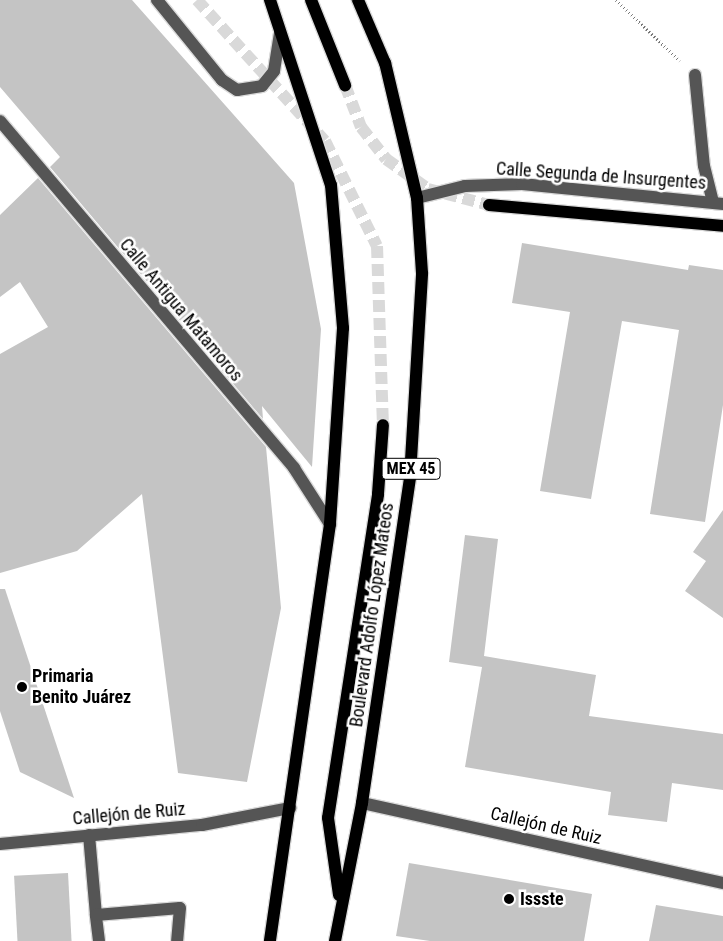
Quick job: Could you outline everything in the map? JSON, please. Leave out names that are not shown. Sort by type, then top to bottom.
[{"type":"main road","points":[[270,0],[281,28],[331,186],[343,328],[330,524],[270,941]]},
{"type":"main road","points":[[312,0],[345,85]]},
{"type":"main road","name":"Boulevard Adolfo López Mateos","points":[[335,941],[340,905],[362,803],[410,477],[422,273],[417,198],[385,63],[358,0]]},
{"type":"main road","points":[[490,205],[723,226]]},
{"type":"main road","points":[[340,905],[328,818],[378,494],[383,425]]},
{"type":"street","points":[[158,0],[222,80],[237,90],[262,86],[274,71],[281,28]]},
{"type":"street","points":[[695,75],[704,166],[718,202]]},
{"type":"street","name":"Calle Antigua Matamoros","points":[[0,122],[294,468],[330,524]]},
{"type":"street","name":"Calle Segunda de Insurgentes","points":[[417,198],[465,186],[522,184],[718,202]]},
{"type":"street","name":"Callejón de Ruiz","points":[[362,803],[723,883]]},
{"type":"street","name":"Callejón de Ruiz","points":[[0,844],[202,825],[290,808]]},
{"type":"street","points":[[88,835],[99,941]]},
{"type":"street","points":[[96,915],[180,908],[177,941]]},
{"type":"path","points":[[616,0],[695,75]]},
{"type":"building","points":[[0,0],[132,0],[294,183],[321,329],[312,467],[262,406],[263,419],[50,167],[60,157],[0,87]]},
{"type":"building","points":[[38,178],[266,447],[281,608],[247,782],[178,773],[142,494],[77,551],[0,573],[0,354],[48,327],[20,282],[0,297],[0,215]]},
{"type":"building","points":[[522,243],[688,270],[689,265],[723,270],[723,405],[705,522],[650,514],[679,330],[622,321],[591,499],[540,491],[570,312],[512,303]]},
{"type":"building","points":[[723,510],[723,618],[685,591],[706,561],[693,552]]},
{"type":"building","points":[[465,535],[498,539],[484,656],[596,675],[589,716],[723,734],[723,790],[672,783],[667,822],[608,815],[611,792],[465,767],[482,667],[449,662]]},
{"type":"building","points":[[0,589],[5,589],[74,798],[20,772],[0,711]]},
{"type":"building","name":"Issste","points":[[409,863],[592,894],[584,941],[430,941],[396,936]]},
{"type":"building","points":[[68,873],[72,941],[17,941],[14,876]]},
{"type":"building","points":[[656,905],[723,916],[723,941],[649,941]]},
{"type":"tunnel","points":[[197,0],[325,141],[377,246],[383,425]]},
{"type":"tunnel","points":[[345,85],[361,127],[386,159],[428,189],[489,205]]},
{"type":"place","name":"Primaria Benito Juárez","points":[[22,687]]},
{"type":"place","name":"Issste","points":[[509,899]]}]
